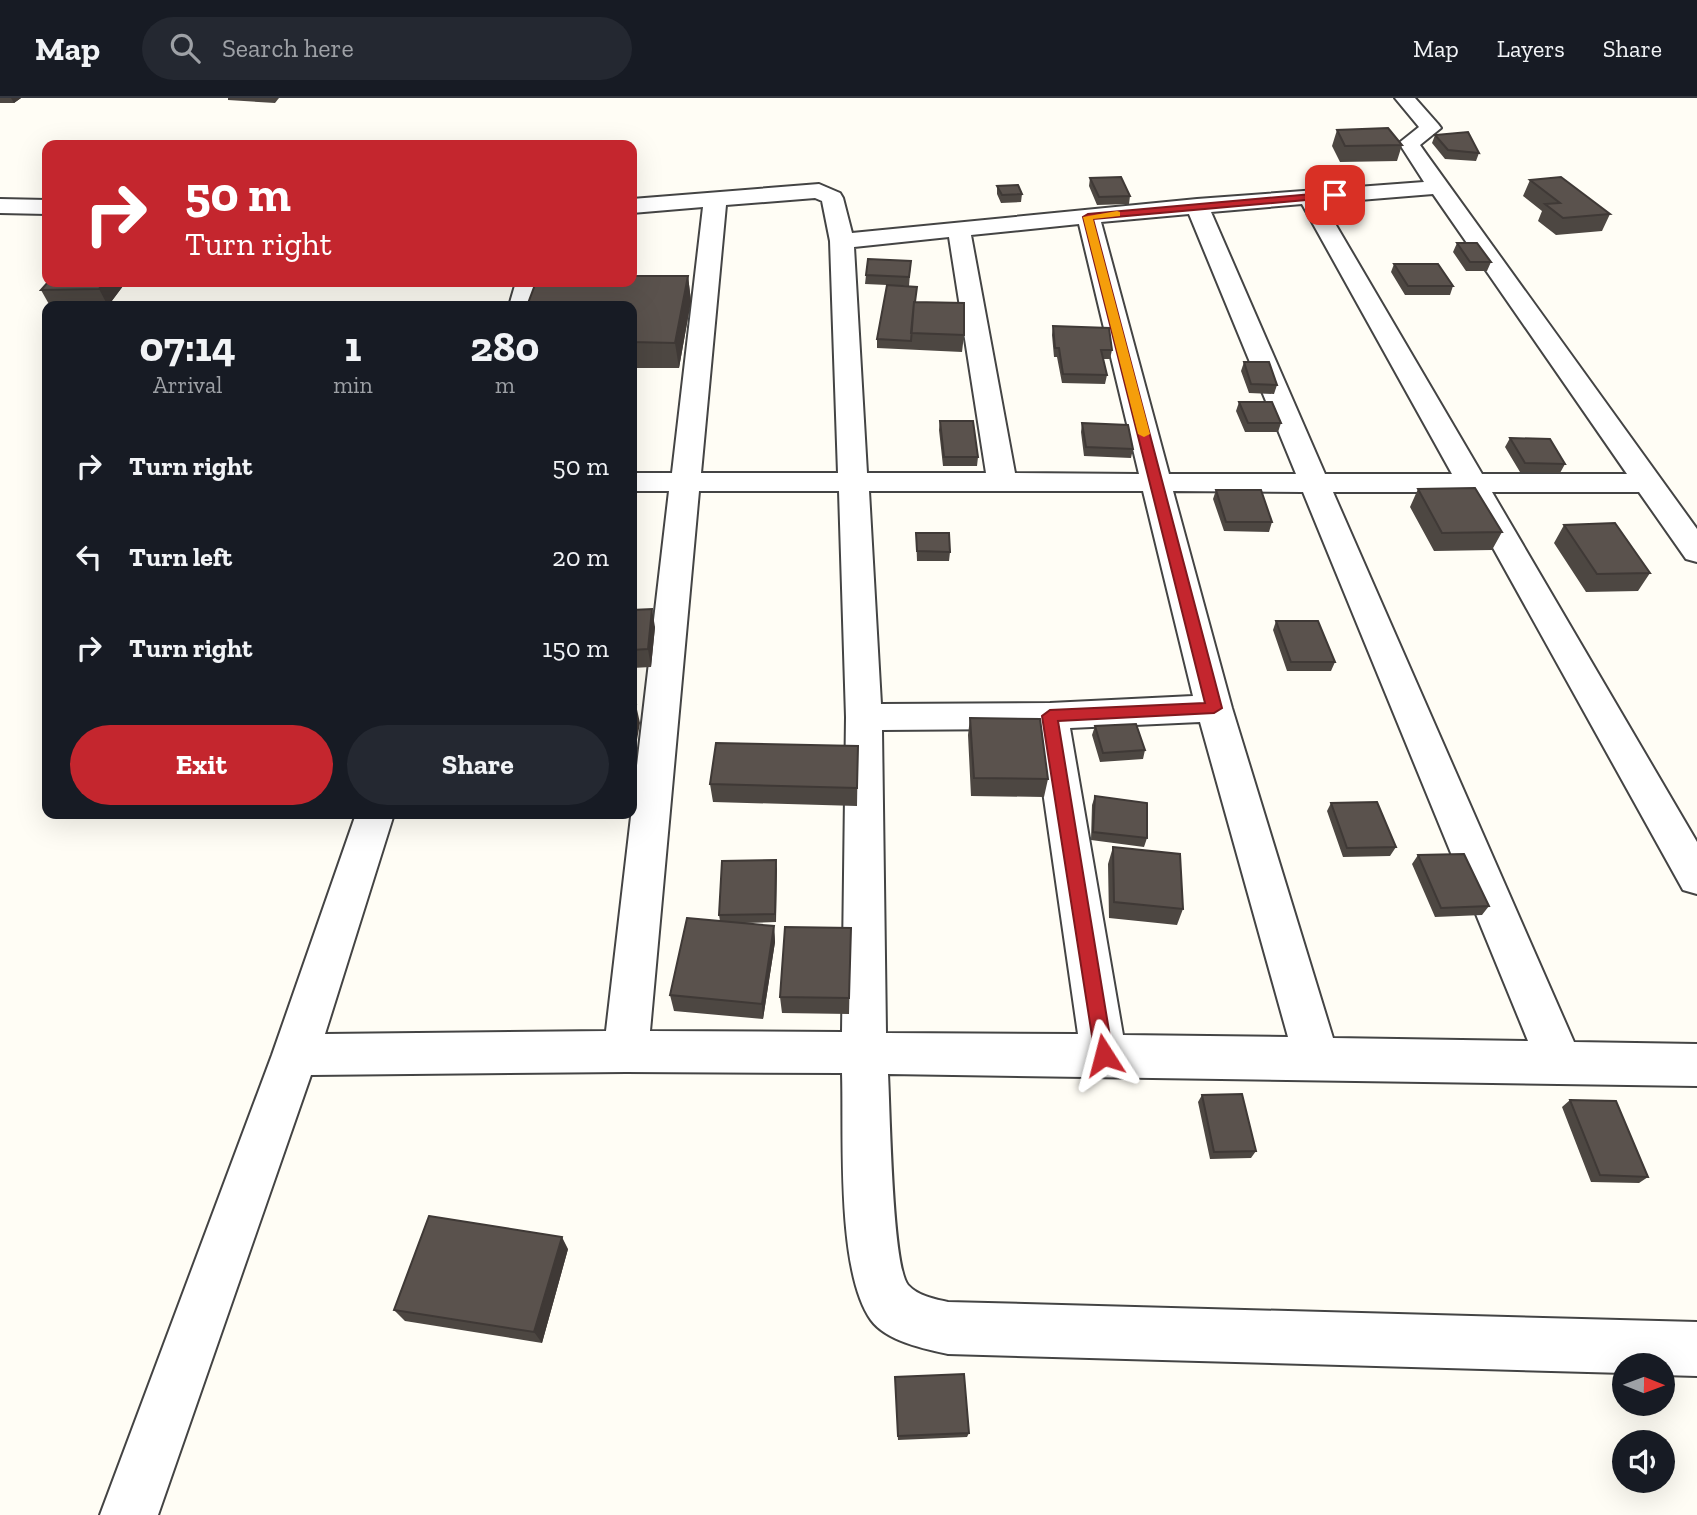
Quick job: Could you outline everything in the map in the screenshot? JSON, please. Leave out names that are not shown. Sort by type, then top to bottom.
[{"type":"street","points":[[1405,98],[1431,128],[1409,143],[1697,552]]},
{"type":"street","points":[[842,242],[1198,206],[1440,187]]},
{"type":"street","points":[[637,206],[802,191],[826,193],[832,198],[842,242],[864,717],[864,1052],[872,1243],[877,1275],[890,1303],[915,1320],[948,1328],[1697,1349]]},
{"type":"street","points":[[1309,197],[1697,878]]},
{"type":"street","points":[[626,1051],[715,199]]},
{"type":"street","points":[[0,206],[42,207]]},
{"type":"street","points":[[1198,206],[1560,1063]]},
{"type":"street","points":[[1088,217],[1214,708],[1315,1058]]},
{"type":"street","points":[[958,230],[1002,483]]},
{"type":"street","points":[[637,482],[1648,484]]},
{"type":"street","points":[[864,717],[1050,716],[1214,708]]},
{"type":"street","points":[[1050,716],[1104,1055]]},
{"type":"street","points":[[129,1515],[295,1055],[373,819]]},
{"type":"street","points":[[295,1055],[626,1051],[864,1052],[1697,1065]]},
{"type":"building","points":[[1388,128],[1402,145],[1345,146],[1337,130]]},
{"type":"building","points":[[1468,132],[1479,153],[1448,150],[1435,135]]},
{"type":"building","points":[[1121,177],[1130,196],[1099,197],[1090,178]]},
{"type":"building","points":[[1561,177],[1610,214],[1563,218],[1545,204],[1560,203],[1530,180]]},
{"type":"building","points":[[1018,185],[1022,194],[1002,195],[997,186]]},
{"type":"building","points":[[1457,243],[1477,243],[1491,262],[1470,262]]},
{"type":"building","points":[[868,259],[911,261],[909,277],[866,275]]},
{"type":"building","points":[[1394,264],[1438,264],[1453,286],[1408,286]]},
{"type":"building","points":[[637,276],[688,276],[675,343],[637,342],[637,301],[529,301],[534,287],[637,287]]},
{"type":"building","points":[[887,285],[917,287],[911,341],[877,339]]},
{"type":"building","points":[[44,287],[101,287],[99,289],[41,290]]},
{"type":"building","points":[[914,302],[964,303],[964,335],[911,333]]},
{"type":"building","points":[[1053,326],[1109,328],[1112,350],[1101,350],[1107,375],[1063,374],[1059,348],[1055,348]]},
{"type":"building","points":[[1244,362],[1269,362],[1277,385],[1251,384]]},
{"type":"building","points":[[1239,402],[1272,402],[1281,423],[1248,423]]},
{"type":"building","points":[[940,421],[973,421],[978,457],[944,457]]},
{"type":"building","points":[[1082,423],[1128,425],[1133,449],[1086,447]]},
{"type":"building","points":[[1510,438],[1550,439],[1565,464],[1525,463]]},
{"type":"building","points":[[1475,488],[1502,532],[1442,533],[1418,489]]},
{"type":"building","points":[[1216,490],[1261,490],[1272,522],[1226,522]]},
{"type":"building","points":[[1615,523],[1650,573],[1597,574],[1564,525]]},
{"type":"building","points":[[916,533],[949,533],[950,552],[917,551]]},
{"type":"building","points":[[652,609],[648,649],[637,650],[637,610]]},
{"type":"building","points":[[1276,621],[1318,621],[1335,662],[1291,662]]},
{"type":"building","points":[[970,718],[1040,719],[1048,779],[974,778]]},
{"type":"building","points":[[1136,724],[1145,750],[1103,753],[1095,726]]},
{"type":"building","points":[[716,743],[858,746],[857,788],[710,784]]},
{"type":"building","points":[[1095,796],[1147,803],[1147,838],[1093,832]]},
{"type":"building","points":[[1377,802],[1396,847],[1347,848],[1331,803]]},
{"type":"building","points":[[1113,847],[1180,854],[1183,909],[1114,902]]},
{"type":"building","points":[[1464,854],[1489,906],[1441,908],[1418,855]]},
{"type":"building","points":[[776,860],[775,914],[719,915],[722,861]]},
{"type":"building","points":[[687,918],[774,926],[762,1004],[670,995]]},
{"type":"building","points":[[785,927],[851,928],[849,998],[780,997]]},
{"type":"building","points":[[1242,1094],[1256,1151],[1214,1152],[1202,1095]]},
{"type":"building","points":[[1570,1100],[1616,1101],[1648,1177],[1600,1175]]},
{"type":"building","points":[[429,1216],[562,1237],[534,1332],[394,1310]]},
{"type":"building","points":[[964,1374],[969,1433],[898,1436],[895,1377]]},
{"type":"slow traffic","points":[[1117,214],[1088,217],[1144,434]]},
{"type":"route","points":[[1104,1055],[1050,716],[1214,708],[1088,217],[1335,195]]}]
